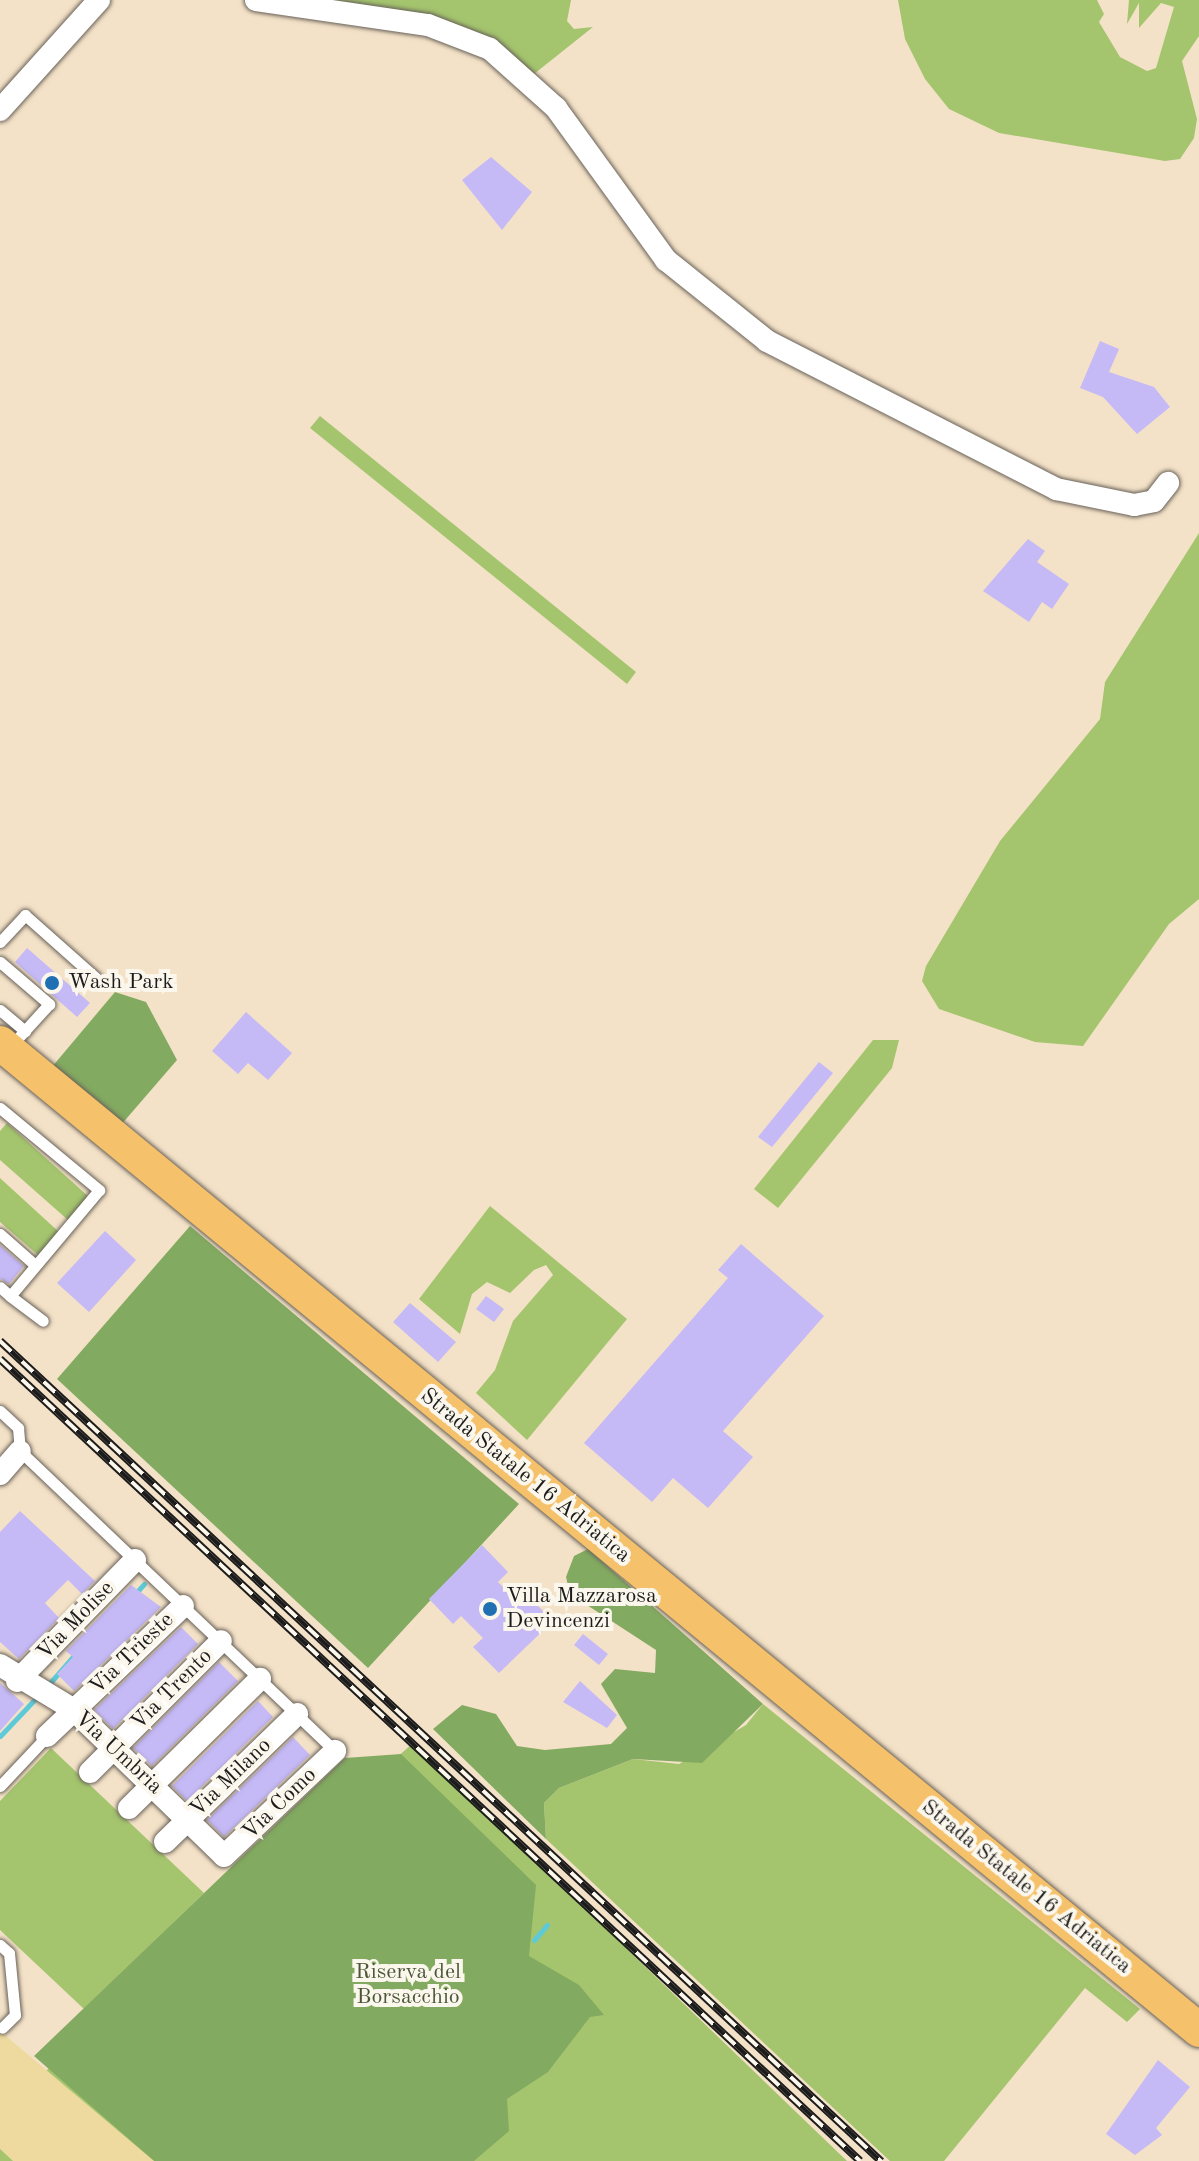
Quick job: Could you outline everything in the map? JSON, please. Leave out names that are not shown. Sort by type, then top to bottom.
[{"type":"main road","name":"Strada Statale 16 Adriatica","points":[[8,1045],[1199,2030]]},
{"type":"street","points":[[0,110],[99,0]]},
{"type":"street","points":[[256,0],[428,25],[490,49],[565,119],[666,260],[767,341],[1056,489],[1134,505],[1154,501],[1168,483]]},
{"type":"street","points":[[0,1474],[20,1451]]},
{"type":"street","name":"Via Molise","points":[[17,1681],[135,1560]]},
{"type":"street","name":"Via Trieste","points":[[47,1736],[183,1606]]},
{"type":"street","name":"Via Trento","points":[[90,1772],[221,1641]]},
{"type":"street","name":"Via Umbria","points":[[0,1665],[17,1681],[74,1710],[224,1856]]},
{"type":"street","points":[[129,1808],[260,1679]]},
{"type":"street","name":"Via Milano","points":[[165,1842],[297,1714]]},
{"type":"street","name":"Via Como","points":[[224,1856],[335,1751]]},
{"type":"lane","points":[[0,942],[25,915],[96,978]]},
{"type":"lane","points":[[0,962],[49,1004],[8,1045]]},
{"type":"lane","points":[[0,1010],[8,1045]]},
{"type":"lane","points":[[0,1108],[99,1190],[10,1296]]},
{"type":"lane","points":[[0,1234],[35,1265]]},
{"type":"lane","points":[[0,1287],[43,1321]]},
{"type":"lane","points":[[0,1411],[18,1428],[20,1451],[335,1751]]},
{"type":"lane","points":[[0,1786],[47,1736]]},
{"type":"lane","points":[[0,1945],[9,1953],[15,2015],[2,2028]]},
{"type":"green space","points":[[288,0],[571,0],[567,21],[574,29],[593,27],[534,74],[497,46]]},
{"type":"green space","points":[[898,0],[1097,0],[1104,14],[1099,22],[1120,57],[1147,71],[1156,68],[1174,7],[1161,3],[1139,28],[1139,3],[1127,24],[1129,0],[1199,0],[1199,36],[1182,61],[1197,119],[1194,138],[1180,159],[1165,161],[999,133],[949,109],[925,79],[905,39]]},
{"type":"green space","points":[[320,416],[636,672],[627,684],[310,428]]},
{"type":"green space","points":[[1199,533],[1199,899],[1169,924],[1083,1046],[1035,1042],[939,1009],[922,981],[926,966],[1000,841],[1100,719],[1105,682]]},
{"type":"green space","points":[[115,992],[146,1002],[177,1060],[114,1133],[46,1074]]},
{"type":"green space","points":[[873,1040],[899,1040],[892,1068],[778,1208],[754,1189]]},
{"type":"green space","points":[[7,1123],[89,1197],[68,1220],[0,1160],[0,1131]]},
{"type":"green space","points":[[0,1178],[59,1232],[38,1255],[0,1222]]},
{"type":"green space","points":[[490,1206],[627,1319],[527,1440],[476,1393],[495,1370],[513,1321],[553,1275],[546,1265],[534,1270],[510,1293],[487,1282],[472,1294],[460,1334],[419,1299]]},
{"type":"green space","points":[[190,1226],[519,1504],[368,1668],[57,1379]]},
{"type":"green space","points":[[588,1549],[763,1704],[702,1763],[633,1759],[559,1788],[544,1803],[546,1839],[433,1729],[462,1705],[496,1714],[517,1746],[545,1750],[611,1744],[627,1728],[601,1684],[615,1669],[655,1673],[656,1650],[570,1594],[566,1577],[574,1556]]},
{"type":"green space","points":[[763,1704],[1140,2009],[1127,2022],[1085,1988],[944,2161],[890,2161],[546,1839],[544,1803],[559,1788],[633,1759],[679,1764],[746,1725]]},
{"type":"green space","name":"Riserva del Borsacchio","points":[[413,1743],[847,2161],[0,2161],[0,2112]]},
{"type":"green space","points":[[51,1748],[204,1893],[84,2009],[0,1930],[0,1801]]},
{"type":"green space","name":"Riserva del Borsacchio","points":[[401,1754],[536,1885],[529,1956],[579,1985],[604,2015],[590,2017],[548,2072],[507,2099],[509,2131],[474,2161],[154,2161],[34,2056],[345,1758]]},
{"type":"sand","points":[[0,2031],[154,2161],[13,2161],[0,2149]]},
{"type":"building","points":[[491,157],[532,192],[502,230],[462,180]]},
{"type":"building","points":[[1100,341],[1119,349],[1109,372],[1154,387],[1170,407],[1137,434],[1103,397],[1080,388]]},
{"type":"building","points":[[1028,539],[1045,551],[1037,562],[1069,584],[1052,609],[1042,602],[1029,622],[983,591]]},
{"type":"building","name":"Wash Park","points":[[27,948],[90,1003],[77,1017],[15,962]]},
{"type":"building","points":[[246,1012],[292,1053],[268,1080],[248,1063],[238,1074],[212,1051]]},
{"type":"building","points":[[819,1062],[833,1073],[772,1147],[758,1137]]},
{"type":"building","points":[[105,1231],[136,1260],[89,1312],[57,1283]]},
{"type":"building","points":[[741,1244],[824,1316],[723,1431],[753,1457],[708,1508],[673,1478],[652,1502],[584,1443],[728,1278],[718,1270]]},
{"type":"building","points":[[0,1245],[24,1266],[9,1284],[0,1279]]},
{"type":"building","points":[[486,1296],[504,1309],[494,1322],[476,1309]]},
{"type":"building","points":[[410,1303],[456,1342],[438,1362],[393,1322]]},
{"type":"building","points":[[20,1511],[95,1581],[82,1594],[68,1580],[45,1603],[59,1618],[19,1659],[0,1642],[0,1532]]},
{"type":"building","name":"Villa Mazzarosa Devincenzi","points":[[482,1545],[508,1572],[498,1582],[519,1603],[527,1595],[553,1621],[499,1673],[473,1647],[483,1638],[461,1616],[453,1624],[429,1599]]},
{"type":"building","points":[[131,1585],[161,1607],[74,1691],[57,1674],[73,1657],[66,1651]]},
{"type":"building","points":[[181,1627],[198,1644],[113,1729],[94,1710]]},
{"type":"building","points":[[583,1634],[608,1654],[599,1665],[574,1645]]},
{"type":"building","points":[[219,1662],[238,1681],[152,1766],[133,1748]]},
{"type":"building","points":[[580,1681],[617,1715],[607,1728],[563,1702]]},
{"type":"building","points":[[0,1683],[24,1704],[0,1731]]},
{"type":"building","points":[[258,1701],[273,1717],[187,1801],[172,1786]]},
{"type":"building","points":[[293,1737],[310,1755],[224,1837],[207,1820]]},
{"type":"building","points":[[1158,2060],[1190,2087],[1156,2128],[1162,2135],[1135,2155],[1106,2134]]},
{"type":"waterway","points":[[134,1595],[144,1584]]},
{"type":"waterway","points":[[49,1684],[76,1653]]},
{"type":"waterway","points":[[0,1736],[36,1698]]},
{"type":"waterway","points":[[534,1940],[547,1925]]},
{"type":"railway","points":[[0,1341],[881,2161]]},
{"type":"railway","points":[[0,1359],[860,2161]]},
{"type":"place","name":"Wash Park","points":[[52,983]]},
{"type":"place","name":"Villa Mazzarosa Devincenzi","points":[[490,1609]]}]
